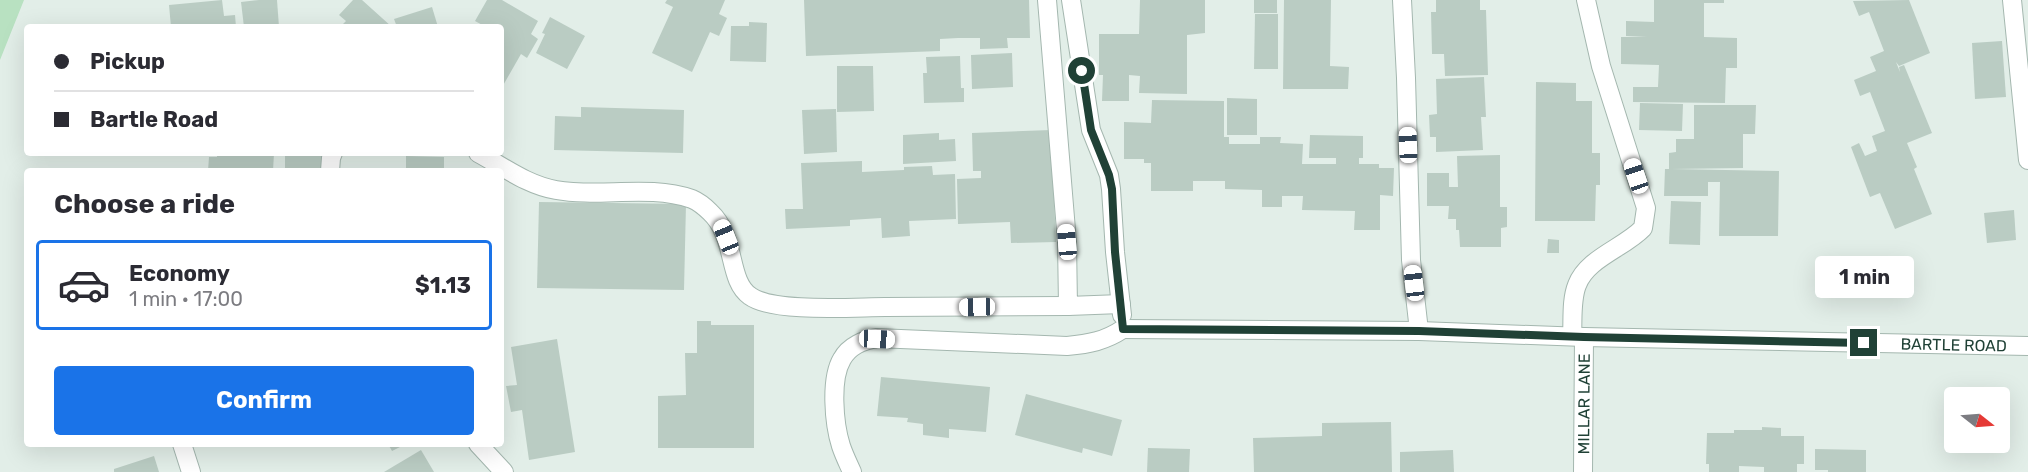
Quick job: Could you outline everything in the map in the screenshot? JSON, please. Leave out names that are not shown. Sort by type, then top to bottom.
[{"type":"street","points":[[1047,0],[1067,242],[1068,306]]},
{"type":"street","points":[[1402,0],[1411,260],[1419,331]]},
{"type":"street","name":"MILLAR LANE","points":[[1583,472],[1575,288],[1587,269],[1643,228],[1646,208],[1601,66],[1586,0]]},
{"type":"street","points":[[2012,0],[2028,160]]},
{"type":"street","points":[[852,472],[838,434],[835,405],[836,378],[841,360],[856,345],[866,340],[877,339],[1092,344],[1109,338],[1123,329],[1115,252],[1112,189],[1109,175],[1091,130],[1076,4]]},
{"type":"street","points":[[483,156],[503,168]]},
{"type":"street","points":[[504,168],[527,182],[557,191],[670,193],[696,201],[722,225],[732,254],[738,283],[750,296],[764,302],[789,306],[850,307],[1121,304]]},
{"type":"street","name":"BARTLE ROAD","points":[[1123,329],[1419,331],[1578,337],[2028,346]]},
{"type":"street","points":[[183,447],[190,472]]},
{"type":"street","points":[[481,447],[504,472]]},
{"type":"green space","points":[[0,0],[24,0],[0,60]]},
{"type":"building","points":[[222,0],[224,16],[235,15],[236,24],[171,24],[169,5]]},
{"type":"building","points":[[277,0],[279,24],[244,24],[241,2]]},
{"type":"building","points":[[353,0],[362,0],[389,24],[343,24],[346,21],[339,15]]},
{"type":"building","points":[[487,0],[502,0],[538,21],[531,34],[538,39],[527,58],[521,54],[504,84],[504,24],[480,24],[475,21]]},
{"type":"building","points":[[667,0],[725,0],[719,14],[727,18],[719,36],[710,32],[692,72],[652,53],[673,7],[665,3]]},
{"type":"building","points":[[804,0],[1029,0],[1030,38],[1007,38],[1008,48],[980,49],[980,38],[958,38],[940,39],[940,51],[806,56]]},
{"type":"building","points":[[1140,0],[1205,0],[1205,33],[1187,35],[1187,94],[1139,93],[1140,76],[1129,75],[1129,101],[1102,101],[1103,75],[1099,75],[1099,34],[1139,34]]},
{"type":"building","points":[[1254,0],[1277,0],[1277,13],[1254,13]]},
{"type":"building","points":[[1284,0],[1331,0],[1330,66],[1349,67],[1348,89],[1283,89]]},
{"type":"building","points":[[1436,0],[1480,0],[1480,10],[1486,10],[1488,75],[1445,76],[1444,54],[1432,54],[1431,12],[1436,12]]},
{"type":"building","points":[[1654,0],[1724,0],[1724,3],[1704,3],[1704,37],[1737,38],[1737,68],[1726,68],[1725,103],[1633,102],[1633,87],[1658,87],[1659,65],[1621,64],[1621,37],[1647,37],[1626,36],[1626,21],[1654,22]]},
{"type":"building","points":[[1909,0],[1930,53],[1899,66],[1896,62],[1900,72],[1899,67],[1904,65],[1932,133],[1907,143],[1917,167],[1914,169],[1932,214],[1895,229],[1880,193],[1870,197],[1851,147],[1859,143],[1865,156],[1877,151],[1872,136],[1885,131],[1870,92],[1860,96],[1854,80],[1876,71],[1870,57],[1884,51],[1869,12],[1859,16],[1853,1]]},
{"type":"building","points":[[432,7],[437,24],[396,24],[394,19]]},
{"type":"building","points":[[1255,14],[1278,14],[1278,69],[1254,69]]},
{"type":"building","points":[[550,17],[585,36],[567,69],[536,53]]},
{"type":"building","points":[[749,22],[767,23],[766,62],[730,61],[731,26],[749,26]]},
{"type":"building","points":[[2002,41],[2006,97],[1975,99],[1972,43]]},
{"type":"building","points":[[1012,53],[1013,87],[972,89],[971,55]]},
{"type":"building","points":[[960,56],[964,102],[924,103],[923,73],[927,73],[926,57]]},
{"type":"building","points":[[837,66],[873,66],[874,111],[837,112]]},
{"type":"building","points":[[1484,77],[1486,117],[1481,117],[1483,150],[1436,152],[1436,137],[1430,137],[1429,115],[1437,114],[1436,79]]},
{"type":"building","points":[[1536,82],[1576,83],[1576,101],[1592,101],[1592,153],[1600,153],[1600,185],[1596,185],[1595,221],[1535,221]]},
{"type":"building","points":[[1227,98],[1257,99],[1257,135],[1227,135]]},
{"type":"building","points":[[1152,100],[1224,101],[1224,137],[1229,137],[1229,144],[1260,144],[1260,137],[1281,137],[1280,143],[1303,144],[1302,164],[1336,164],[1336,158],[1309,158],[1310,135],[1363,136],[1363,158],[1359,158],[1359,164],[1379,164],[1379,168],[1394,168],[1393,196],[1380,195],[1380,230],[1354,230],[1355,211],[1302,210],[1303,196],[1282,196],[1282,207],[1262,207],[1262,190],[1225,189],[1225,181],[1193,181],[1193,191],[1151,191],[1151,163],[1144,163],[1144,159],[1124,159],[1124,122],[1151,123]]},
{"type":"building","points":[[1640,103],[1683,104],[1682,131],[1639,130]]},
{"type":"building","points":[[1694,105],[1756,105],[1755,134],[1743,134],[1743,168],[1672,169],[1779,171],[1778,236],[1719,236],[1720,182],[1708,182],[1708,196],[1664,196],[1665,169],[1669,169],[1669,153],[1676,152],[1676,139],[1694,139]]},
{"type":"building","points":[[581,107],[684,110],[683,153],[554,150],[555,116],[581,117]]},
{"type":"building","points":[[836,109],[837,152],[804,154],[802,110]]},
{"type":"building","points":[[1051,130],[1056,242],[1011,243],[1010,222],[958,224],[957,179],[981,178],[981,171],[973,171],[972,133]]},
{"type":"building","points":[[939,133],[939,140],[955,139],[956,161],[903,164],[903,135]]},
{"type":"building","points":[[1500,155],[1500,207],[1507,207],[1507,227],[1501,228],[1501,247],[1460,247],[1456,219],[1448,219],[1449,206],[1427,206],[1427,173],[1449,173],[1449,187],[1458,187],[1457,156]]},
{"type":"building","points":[[274,156],[273,168],[208,168],[209,157]]},
{"type":"building","points":[[285,156],[323,156],[323,168],[285,168]]},
{"type":"building","points":[[406,156],[444,157],[444,168],[406,168]]},
{"type":"building","points":[[862,161],[862,172],[932,166],[933,175],[955,174],[956,219],[909,221],[910,236],[882,238],[881,218],[850,220],[850,226],[786,229],[785,209],[803,209],[801,163]]},
{"type":"building","points":[[1671,201],[1701,202],[1700,245],[1669,244]]},
{"type":"building","points":[[539,202],[686,204],[684,290],[537,288]]},
{"type":"building","points":[[2014,210],[2016,240],[1987,243],[1984,213]]},
{"type":"building","points":[[1548,239],[1559,240],[1559,253],[1547,253]]},
{"type":"building","points":[[697,321],[711,321],[711,325],[754,325],[754,448],[658,448],[658,396],[686,395],[685,353],[697,353]]},
{"type":"building","points":[[557,339],[575,452],[529,460],[522,410],[511,412],[506,386],[517,385],[511,347]]},
{"type":"building","points":[[881,377],[990,387],[986,432],[949,429],[949,438],[923,435],[923,424],[907,422],[908,418],[877,416]]},
{"type":"building","points":[[1026,394],[1122,420],[1112,456],[1083,448],[1082,453],[1015,435]]},
{"type":"building","points":[[1391,422],[1392,472],[1254,472],[1253,438],[1322,436],[1322,423]]},
{"type":"building","points":[[1762,427],[1781,428],[1781,436],[1804,436],[1804,464],[1797,464],[1797,472],[1764,472],[1764,467],[1739,466],[1739,472],[1709,472],[1709,464],[1706,464],[1707,433],[1762,430]]},
{"type":"building","points":[[1148,448],[1190,449],[1189,472],[1147,472]]},
{"type":"building","points":[[1815,449],[1866,450],[1866,472],[1815,470]]},
{"type":"building","points":[[421,450],[434,472],[384,472]]},
{"type":"building","points":[[1453,450],[1454,472],[1400,472],[1400,452]]},
{"type":"building","points":[[154,456],[159,472],[114,472],[114,469]]},
{"type":"route","points":[[1082,71],[1091,130],[1109,175],[1112,189],[1115,252],[1123,329],[1419,331],[1864,343]]}]
